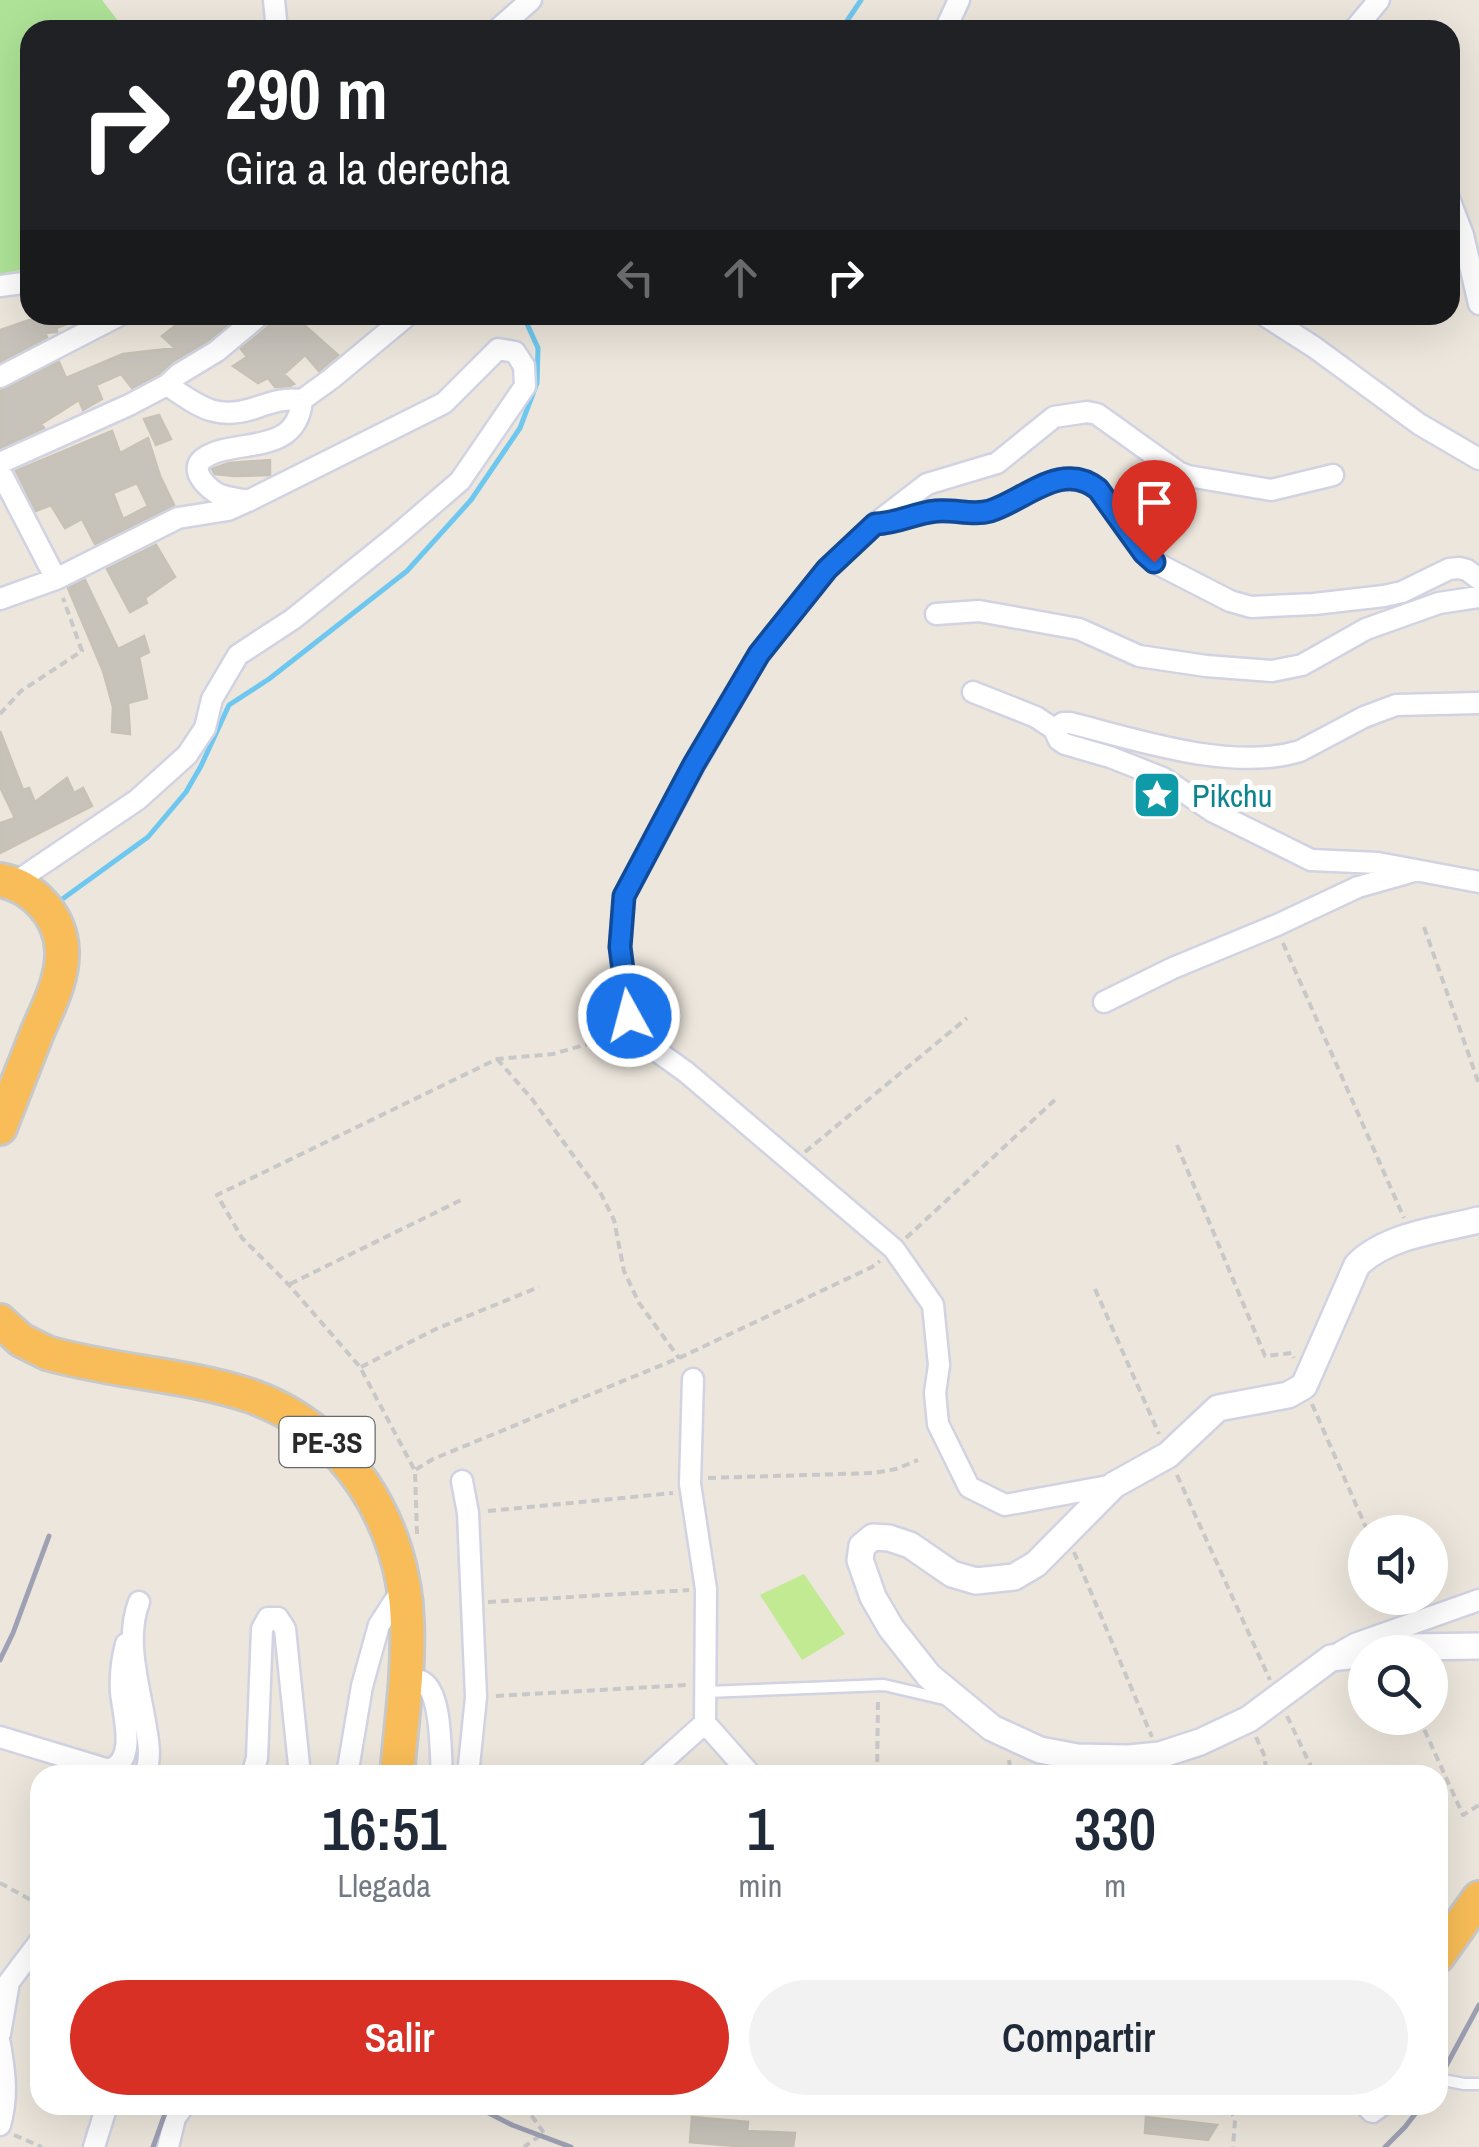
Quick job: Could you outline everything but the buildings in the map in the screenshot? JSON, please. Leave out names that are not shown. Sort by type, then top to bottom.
[{"type":"highway","points":[[0,1128],[59,978],[62,950],[50,912],[31,893],[7,881]]},
{"type":"highway","name":"PE-3S","points":[[0,1321],[21,1340],[47,1353],[228,1390],[266,1402],[315,1431],[352,1468],[382,1516],[404,1587],[408,1624],[398,1765]]},
{"type":"highway","points":[[1448,1942],[1479,1898]]},
{"type":"street","points":[[508,20],[531,0]]},
{"type":"street","points":[[1362,20],[1379,0]]},
{"type":"street","points":[[1460,227],[1479,304]]},
{"type":"street","points":[[0,377],[101,325]]},
{"type":"street","points":[[0,464],[166,385],[248,325]]},
{"type":"street","points":[[166,385],[218,414],[252,409],[278,399],[302,400],[396,325]]},
{"type":"street","points":[[1279,325],[1419,424],[1479,459]]},
{"type":"street","points":[[0,598],[56,579],[178,518],[228,510],[390,432],[444,403],[498,349],[515,352],[524,366],[525,386],[460,481],[292,619],[238,655],[212,698],[205,728],[188,755],[137,800],[7,881]]},
{"type":"street","points":[[248,500],[218,494],[198,474],[199,463],[221,451],[264,444],[282,434],[298,420],[302,400]]},
{"type":"street","points":[[1114,1485],[1005,1505],[969,1487],[938,1424],[939,1365],[933,1305],[894,1249],[654,1049],[629,1016],[620,947],[624,896],[694,764],[759,654],[827,569],[926,484],[998,463],[1054,416],[1063,414],[1097,414],[1188,476],[1271,490],[1333,475]]},
{"type":"street","points":[[0,471],[56,579]]},
{"type":"street","points":[[875,524],[896,523],[935,511],[990,511],[1044,484],[1076,479],[1098,489],[1154,562],[1230,601],[1252,607],[1384,596],[1458,568],[1479,578]]},
{"type":"street","points":[[936,614],[979,610],[1079,629],[1138,656],[1272,672],[1302,666],[1366,628],[1440,603],[1479,597]]},
{"type":"street","points":[[973,692],[1036,717],[1054,729],[1066,744],[1164,778],[1212,811],[1304,858],[1378,863],[1479,882]]},
{"type":"street","points":[[1054,729],[1070,723],[1233,759],[1300,751],[1364,717],[1396,705],[1479,703]]},
{"type":"street","points":[[1104,1002],[1358,887],[1417,870]]},
{"type":"street","points":[[1479,1220],[1412,1236],[1370,1252],[1357,1265],[1304,1386],[1288,1395],[1218,1408],[1168,1455],[1114,1485],[1036,1564],[1014,1577],[976,1581],[952,1574],[910,1545],[873,1537],[862,1546],[860,1560],[873,1596],[891,1628],[930,1676],[992,1728],[1040,1750],[1077,1757],[1160,1755],[1200,1742],[1249,1719],[1355,1644],[1479,1600]]},
{"type":"street","points":[[692,1379],[690,1484],[706,1588],[705,1723],[742,1765]]},
{"type":"street","points":[[462,1480],[474,1602],[476,1698],[469,1765]]},
{"type":"street","points":[[349,1765],[362,1686],[379,1626],[404,1587]]},
{"type":"street","points":[[139,1602],[131,1621],[132,1642],[150,1750],[147,1765]]},
{"type":"street","points":[[255,1765],[262,1629],[268,1618],[278,1618],[285,1629],[299,1765]]},
{"type":"street","points":[[120,1765],[124,1760],[126,1739],[121,1687],[123,1657],[126,1644],[132,1642]]},
{"type":"street","points":[[1448,1646],[1479,1646]]},
{"type":"street","points":[[1331,1658],[1348,1656]]},
{"type":"street","points":[[405,1680],[420,1680],[430,1688],[438,1708],[441,1765]]},
{"type":"street","points":[[658,1765],[705,1723]]},
{"type":"street","points":[[0,1737],[92,1765]]},
{"type":"street","points":[[0,2034],[9,1982],[30,1954]]},
{"type":"street","points":[[0,2044],[7,2130]]},
{"type":"street","points":[[94,2147],[104,2115]]},
{"type":"street","points":[[168,2147],[177,2115]]},
{"type":"lane","points":[[706,1688],[878,1685],[965,1704]]},
{"type":"lane","points":[[1448,2081],[1479,2084]]},
{"type":"path","points":[[0,714],[21,692],[82,651],[56,579]]},
{"type":"path","points":[[1277,925],[1412,1236]]},
{"type":"path","points":[[1424,927],[1479,1084]]},
{"type":"path","points":[[396,1554],[417,1536],[414,1470],[360,1367],[242,1238],[217,1195],[497,1059],[553,1054],[604,1039],[602,1024],[629,1016]]},
{"type":"path","points":[[793,1162],[967,1018]]},
{"type":"path","points":[[497,1059],[532,1099],[600,1192],[614,1220],[624,1271],[639,1304],[692,1379]]},
{"type":"path","points":[[414,1470],[433,1458],[679,1358],[872,1268],[1058,1098]]},
{"type":"path","points":[[1178,1145],[1265,1356],[1292,1353],[1361,1515]]},
{"type":"path","points":[[288,1284],[461,1200]]},
{"type":"path","points":[[360,1367],[436,1329],[539,1287]]},
{"type":"path","points":[[1094,1288],[1310,1765]]},
{"type":"path","points":[[1067,1534],[1160,1755]]},
{"type":"path","points":[[474,1602],[706,1588]]},
{"type":"path","points":[[877,1765],[878,1685]]},
{"type":"path","points":[[476,1698],[706,1688]]},
{"type":"path","points":[[1249,1719],[1265,1765]]},
{"type":"path","points":[[1427,1735],[1440,1765]]},
{"type":"path","points":[[1448,1782],[1463,1815],[1479,1805]]},
{"type":"path","points":[[0,1883],[30,1900]]},
{"type":"path","points":[[524,2147],[544,2133],[531,2115]]},
{"type":"path","points":[[1233,2115],[1233,2147]]},
{"type":"path","points":[[7,2130],[42,2147]]},
{"type":"green space","points":[[0,0],[102,0],[117,20],[20,20],[20,270],[0,274]]},
{"type":"green space","points":[[804,1574],[845,1634],[802,1660],[760,1595]]},
{"type":"waterway","points":[[848,20],[861,0]]},
{"type":"waterway","points":[[61,900],[148,837],[186,792],[229,705],[269,679],[407,571],[471,500],[520,428],[537,383],[538,348],[528,325]]},
{"type":"railway","points":[[0,1660],[49,1536]]},
{"type":"railway","points":[[1448,2062],[1479,2005]]},
{"type":"railway","points":[[153,2147],[164,2115]]},
{"type":"railway","points":[[492,2115],[571,2147]]},
{"type":"railway","points":[[1385,2147],[1414,2115]]},
{"type":"place","name":"Pikchu","points":[[1157,795]]},
{"type":"route","points":[[629,1016],[620,947],[624,896],[694,764],[759,654],[827,569],[875,524],[896,523],[935,511],[990,511],[1044,484],[1076,479],[1098,489],[1154,562]]}]
